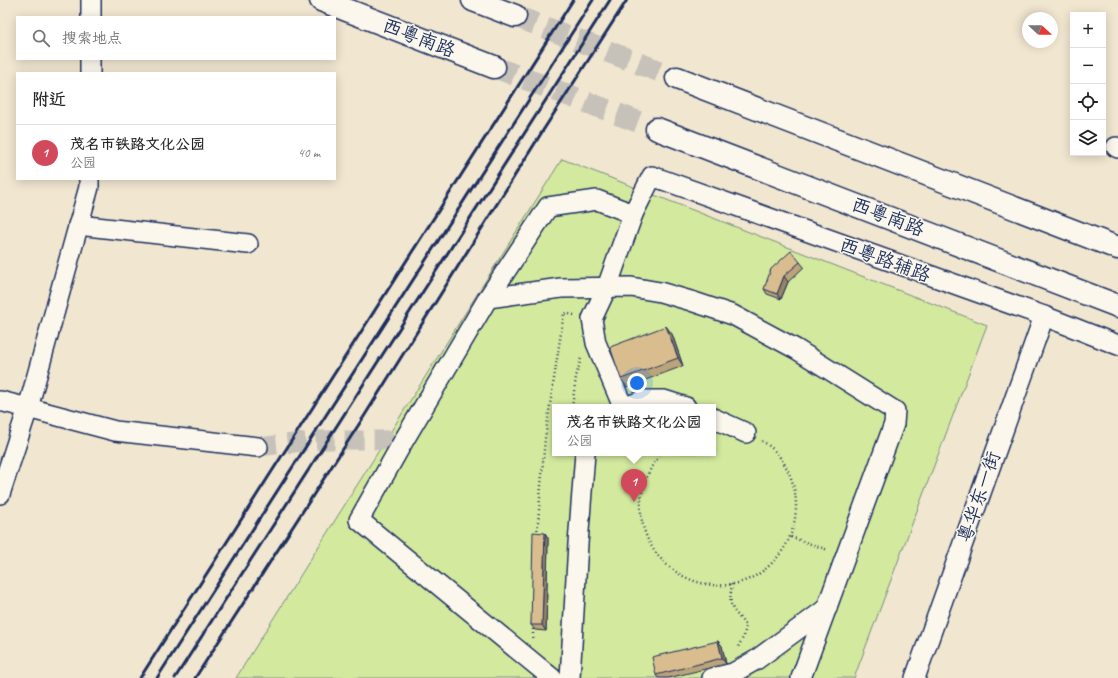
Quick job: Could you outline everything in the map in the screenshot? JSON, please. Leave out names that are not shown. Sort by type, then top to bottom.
[{"type":"main road","name":"西粤南路","points":[[321,0],[494,66]]},
{"type":"main road","points":[[473,0],[515,16]]},
{"type":"main road","points":[[677,78],[1118,248]]},
{"type":"main road","name":"西粤南路","points":[[657,129],[1118,306]]},
{"type":"street","points":[[91,0],[91,16]]},
{"type":"street","points":[[90,60],[90,72]]},
{"type":"street","name":"西粤路辅路","points":[[633,214],[652,176],[1044,316],[1118,345]]},
{"type":"street","points":[[0,494],[28,408],[89,187],[89,180]]},
{"type":"street","points":[[552,678],[359,520],[404,440],[488,298],[548,207],[597,200],[633,214],[607,287],[592,319],[596,343],[623,404]]},
{"type":"street","points":[[78,225],[248,244]]},
{"type":"street","points":[[488,298],[561,288],[631,286],[660,292],[733,315],[796,349],[895,411],[894,424],[801,678]]},
{"type":"street","name":"粤华东一街","points":[[915,678],[1044,316]]},
{"type":"street","points":[[633,404],[645,400],[664,400],[677,404]]},
{"type":"street","points":[[0,401],[115,431],[258,447]]},
{"type":"street","points":[[716,419],[746,433]]},
{"type":"street","points":[[570,678],[585,456]]},
{"type":"street","points":[[712,678],[734,673],[756,660],[827,608]]},
{"type":"path","points":[[537,537],[545,438],[564,313],[592,319]]},
{"type":"path","points":[[572,404],[576,377],[582,355]]},
{"type":"path","points":[[659,456],[655,461],[644,482],[640,504],[643,528],[650,546],[662,561],[677,574],[694,582],[713,585],[732,584],[751,578],[767,568],[781,554],[791,537],[796,517],[796,496],[791,475],[780,457]]},
{"type":"path","points":[[791,537],[846,556]]},
{"type":"path","points":[[732,584],[730,600],[733,610],[746,626],[744,636],[738,646],[734,673]]},
{"type":"path","points":[[532,661],[533,622]]},
{"type":"green space","points":[[562,159],[987,325],[854,678],[236,678]]},
{"type":"building","points":[[791,251],[800,262],[784,276],[777,294],[764,289],[771,269]]},
{"type":"building","points":[[666,326],[678,358],[621,379],[610,347]]},
{"type":"building","points":[[533,532],[545,533],[542,625],[531,625]]},
{"type":"building","points":[[718,641],[722,658],[656,675],[652,657]]},
{"type":"tunnel","points":[[515,16],[677,78]]},
{"type":"tunnel","points":[[494,67],[657,129]]},
{"type":"tunnel","points":[[258,447],[321,440],[404,440]]},
{"type":"railway","points":[[140,678],[573,0]]},
{"type":"railway","points":[[157,678],[593,0]]},
{"type":"railway","points":[[175,678],[610,0]]},
{"type":"railway","points":[[195,678],[365,415],[542,132],[627,0]]},
{"type":"place","name":"茂名市铁路文化公园","points":[[634,502]]}]
